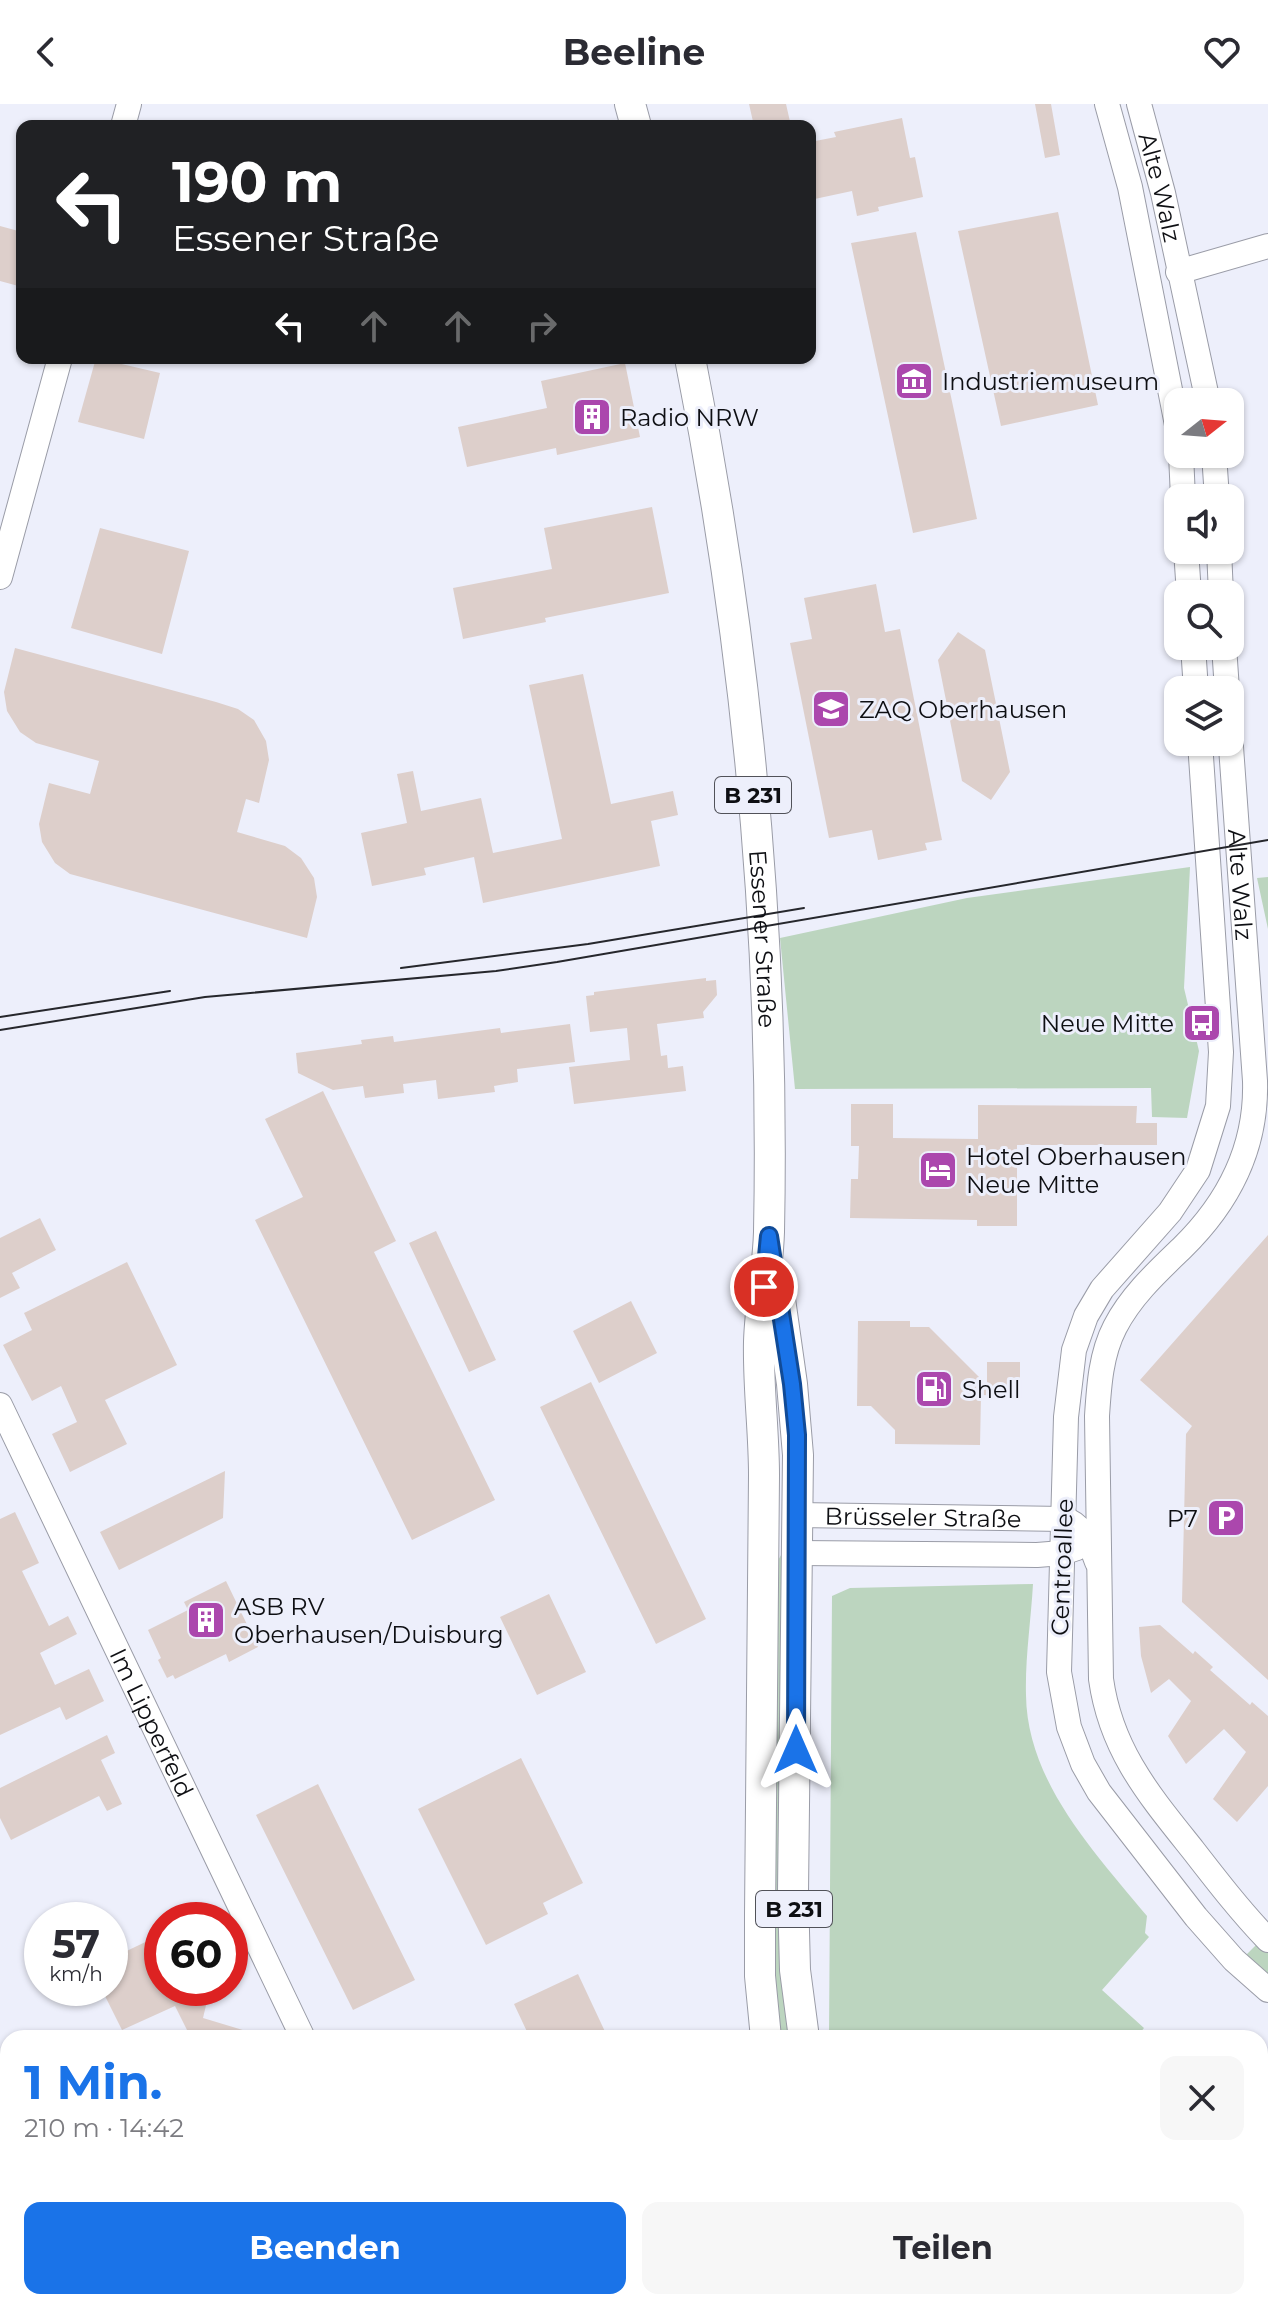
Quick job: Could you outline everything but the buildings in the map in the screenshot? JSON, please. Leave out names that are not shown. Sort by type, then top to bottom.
[{"type":"main road","name":"Essener Straße","points":[[691,364],[730,591],[755,815],[764,940],[769,1236],[759,1339],[764,1471],[760,1976],[765,2030]]},
{"type":"main road","name":"Essener Straße","points":[[769,1236],[796,1415],[794,1924],[795,1970],[803,2030]]},
{"type":"main road","points":[[763,1529],[797,1515]]},
{"type":"main road","points":[[763,1529],[797,1553]]},
{"type":"street","name":"Alte Walz","points":[[1107,104],[1126,171],[1170,388]]},
{"type":"street","name":"Alte Walz","points":[[1139,104],[1157,166],[1206,388]]},
{"type":"street","points":[[1178,272],[1268,246]]},
{"type":"street","name":"Alte Walz","points":[[1143,249],[1178,272]]},
{"type":"street","points":[[0,577],[58,364]]},
{"type":"street","name":"Alte Walz","points":[[1201,756],[1221,1052],[1217,1117]]},
{"type":"street","name":"Alte Walz","points":[[1232,756],[1255,1081],[1251,1133]]},
{"type":"street","name":"Centroallee","points":[[1217,1117],[1198,1170],[1183,1194],[1154,1232],[1102,1289],[1079,1331],[1070,1367],[1062,1553],[1061,1688],[1069,1727],[1083,1764],[1112,1811],[1196,1917],[1234,1960],[1268,1990]]},
{"type":"street","name":"Centroallee","points":[[1251,1133],[1235,1179],[1218,1208],[1139,1291],[1113,1330],[1099,1382],[1093,1531],[1099,1568],[1101,1679],[1104,1700],[1121,1749],[1164,1814],[1268,1940]]},
{"type":"street","name":"Im Lipperfeld","points":[[0,1405],[299,2030]]},
{"type":"street","name":"Brüsseler Straße","points":[[797,1515],[1063,1519]]},
{"type":"street","points":[[1063,1519],[1093,1531]]},
{"type":"street","name":"Brüsseler Straße","points":[[797,1553],[1037,1555],[1062,1553],[1080,1546],[1093,1531]]},
{"type":"green space","points":[[1190,867],[1184,988],[1199,1051],[1187,1118],[1152,1117],[1151,1088],[795,1089],[780,938],[967,898]]},
{"type":"green space","points":[[1268,877],[1268,929],[1257,878]]},
{"type":"green space","points":[[784,1550],[796,2030],[775,2030],[773,2021],[773,1569]]},
{"type":"green space","points":[[1033,1584],[1026,1681],[1029,1727],[1051,1787],[1067,1814],[1147,1916],[1145,1933],[1149,1937],[1102,1990],[1144,2028],[1142,2030],[829,2030],[832,1596],[850,1588]]},
{"type":"green space","points":[[1259,1942],[1268,1951],[1268,1976],[1245,1956]]},
{"type":"tram line","points":[[0,1030],[205,997],[496,971],[557,962],[1268,840]]},
{"type":"tram line","points":[[401,968],[588,944],[804,908]]},
{"type":"tram line","points":[[0,1017],[170,991]]},
{"type":"place","name":"Industriemuseum","points":[[914,381]]},
{"type":"place","name":"Radio NRW","points":[[592,417]]},
{"type":"place","name":"ZAQ Oberhausen","points":[[831,709]]},
{"type":"place","name":"Neue Mitte","points":[[1202,1023]]},
{"type":"place","name":"Hotel Oberhausen Neue Mitte","points":[[938,1170]]},
{"type":"place","name":"Shell","points":[[934,1389]]},
{"type":"place","name":"P7","points":[[1226,1518]]},
{"type":"place","name":"ASB RV Oberhausen/Duisburg","points":[[206,1620]]},
{"type":"route","points":[[764,1287],[769,1236],[797,1435],[796,1750]]}]
